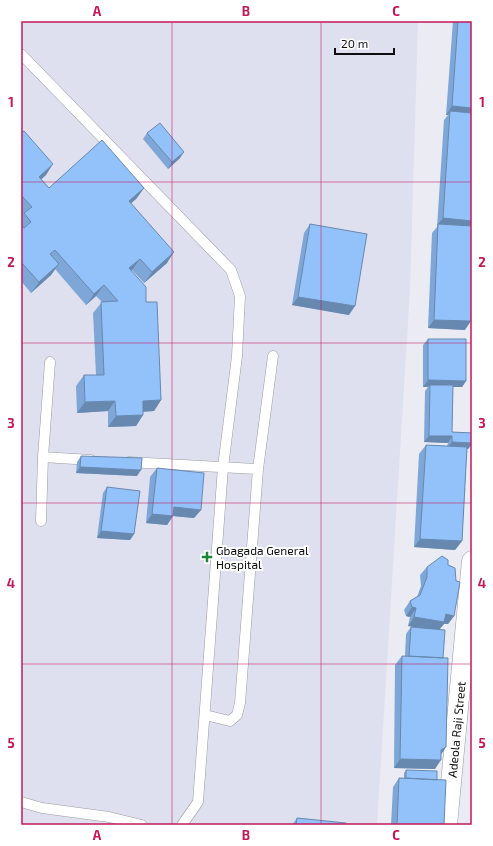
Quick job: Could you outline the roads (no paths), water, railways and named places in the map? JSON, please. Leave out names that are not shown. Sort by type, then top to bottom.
[{"type":"street","name":"Adeola Raji Street","points":[[447,825],[472,561]]},
{"type":"lane","points":[[21,54],[231,270],[240,296],[237,356],[223,467],[198,802],[182,825]]},
{"type":"lane","points":[[205,715],[230,721],[237,715],[240,703],[258,469],[273,356]]},
{"type":"lane","points":[[41,521],[43,457],[50,362]]},
{"type":"lane","points":[[43,457],[98,460]]},
{"type":"lane","points":[[122,462],[258,469]]},
{"type":"lane","points":[[21,802],[42,808],[109,817],[142,825]]},
{"type":"place","name":"Gbagada General Hospital","points":[[207,557]]}]
